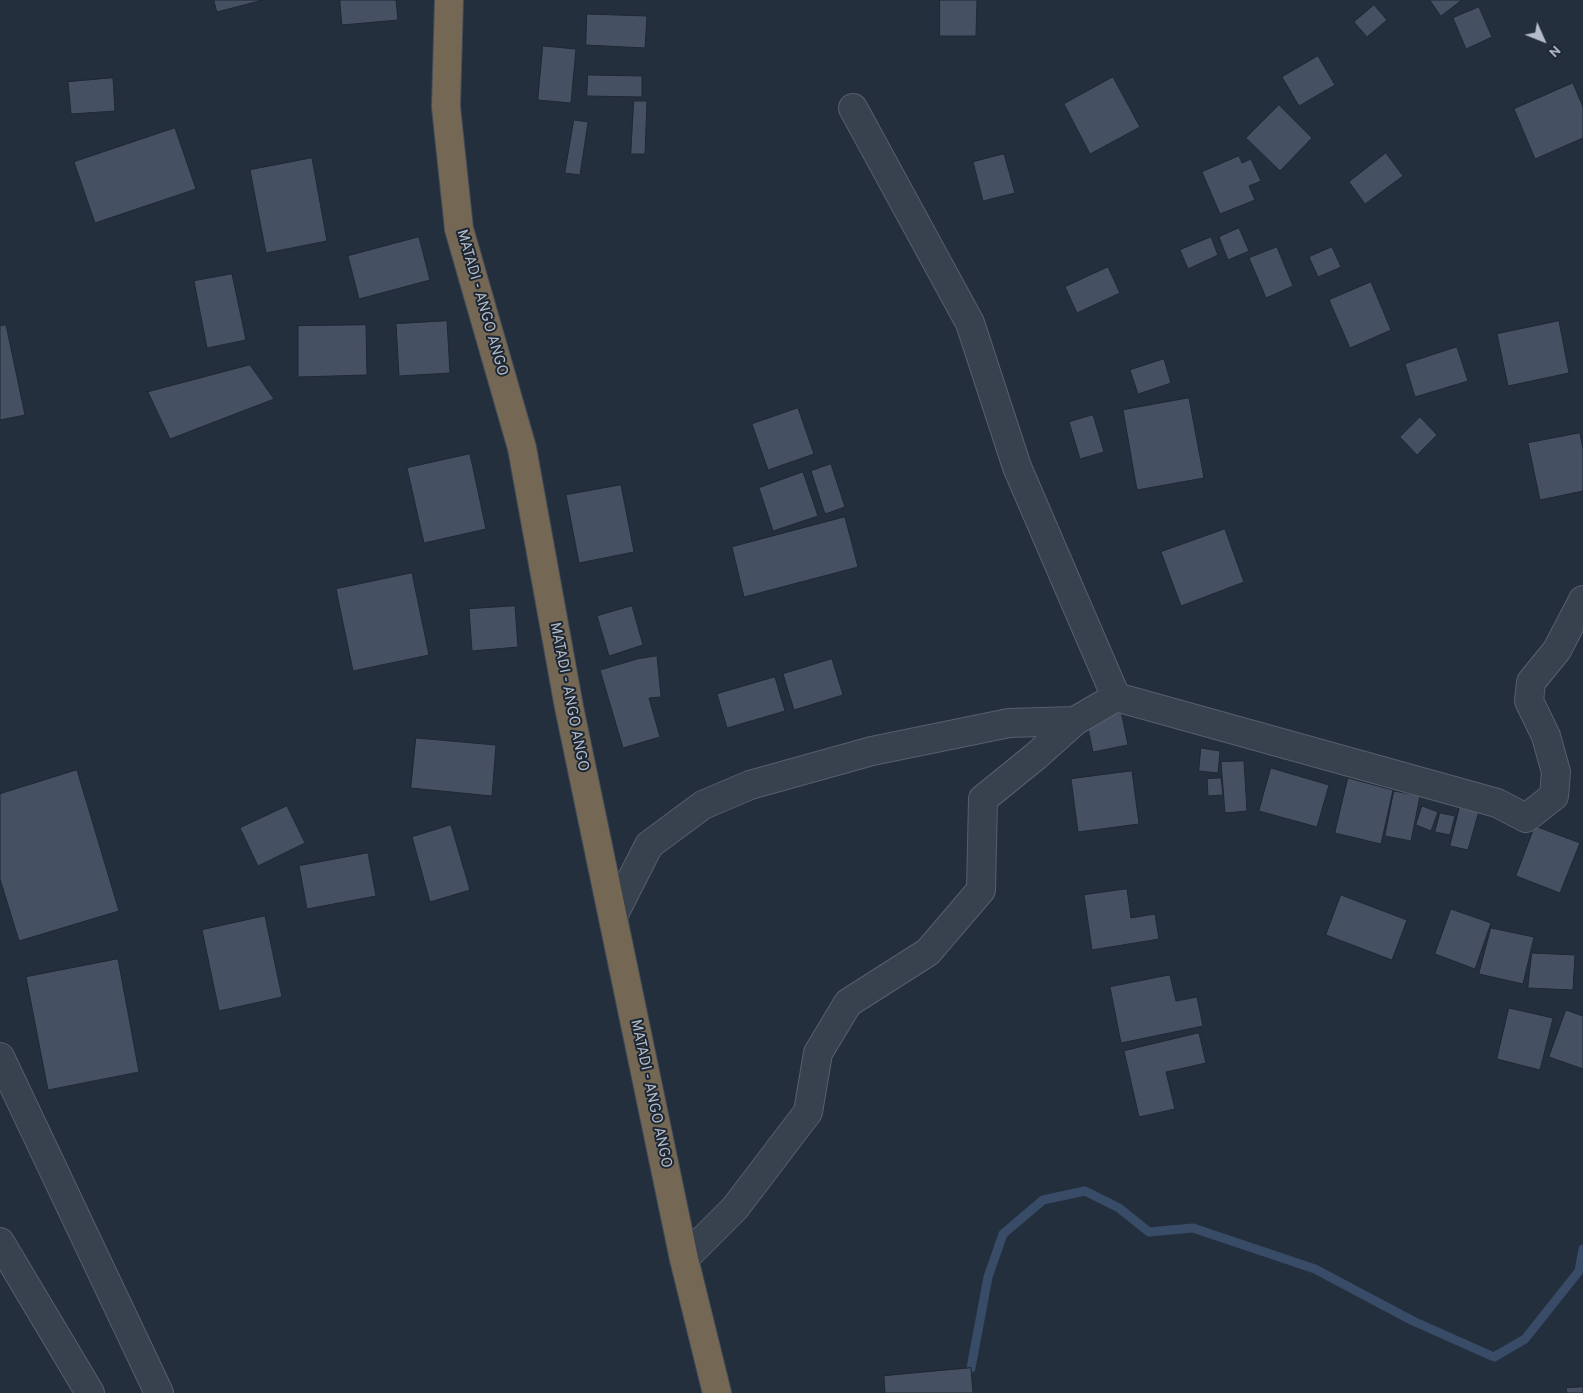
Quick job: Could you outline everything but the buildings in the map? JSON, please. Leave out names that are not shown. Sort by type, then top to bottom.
[{"type":"highway","name":"MATADI - ANGO ANGO","points":[[449,0],[446,107],[459,229],[522,448],[569,707],[684,1259],[717,1393]]},
{"type":"street","points":[[853,108],[970,323],[1016,467],[1116,697]]},
{"type":"street","points":[[684,1259],[735,1208],[808,1112],[818,1052],[848,1003],[928,952],[980,890],[983,799],[1075,722],[1116,697],[1497,803],[1526,818],[1554,796],[1556,772],[1546,736],[1529,702],[1531,682],[1557,650],[1583,600]]},
{"type":"street","points":[[613,916],[649,845],[703,805],[750,785],[872,751],[1009,723],[1075,722]]},
{"type":"street","points":[[0,1057],[159,1393]]},
{"type":"street","points":[[0,1242],[90,1393]]},
{"type":"waterway","points":[[971,1368],[988,1277],[1003,1234],[1043,1200],[1085,1191],[1119,1208],[1149,1232],[1193,1228],[1315,1269],[1413,1321],[1494,1357],[1525,1339],[1579,1271],[1583,1249]]}]
